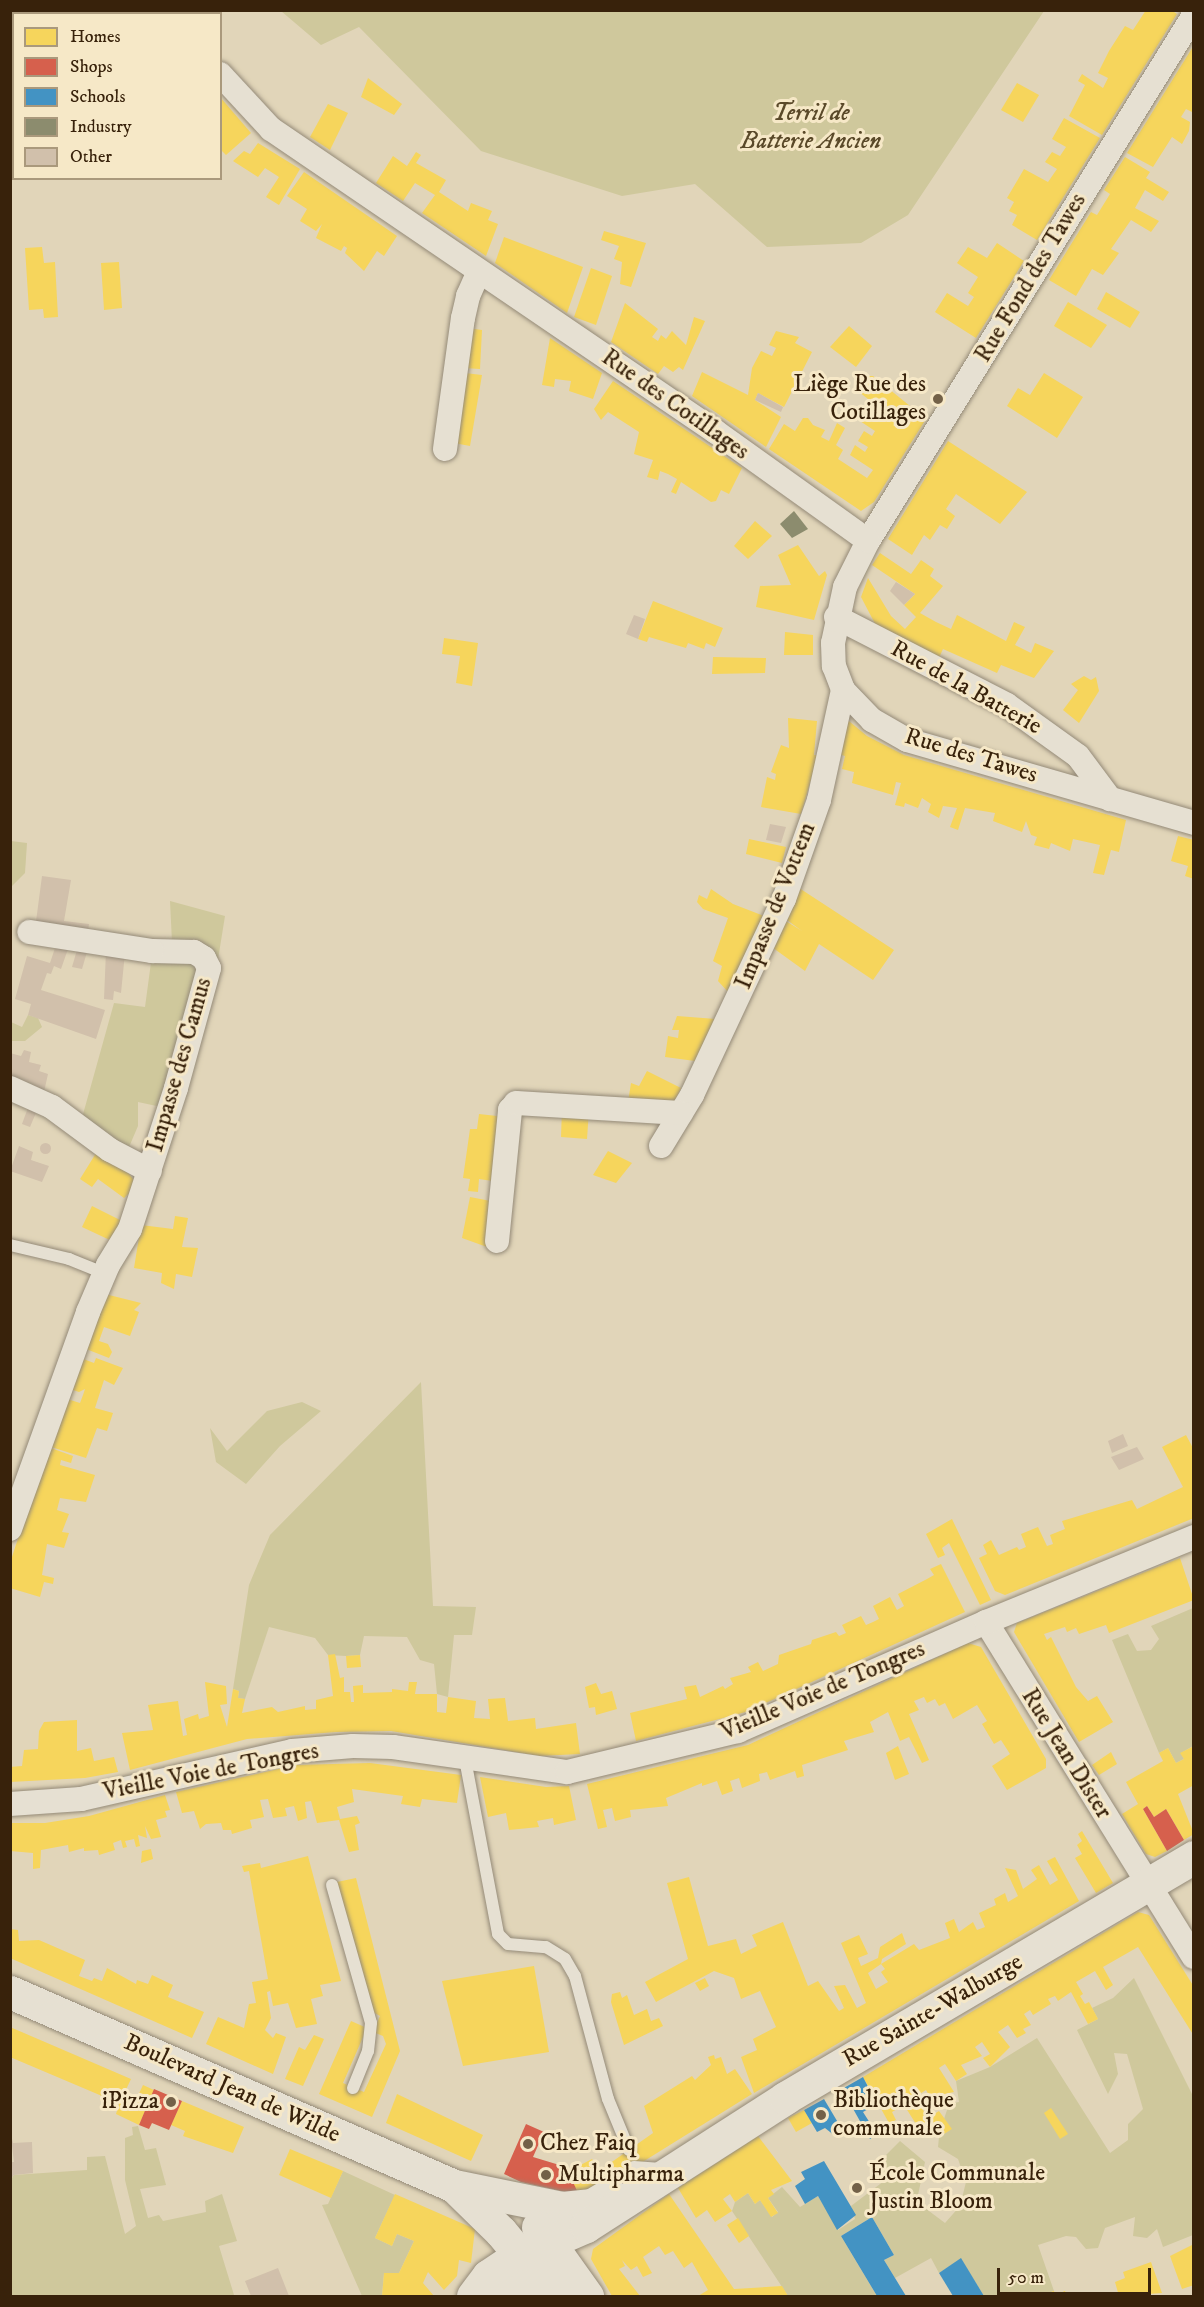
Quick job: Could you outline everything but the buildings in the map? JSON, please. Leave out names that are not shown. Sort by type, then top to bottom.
[{"type":"street","name":"Rue Fond des Tawes","points":[[868,541],[1194,15]]},
{"type":"street","name":"Rue des Cotillages","points":[[222,76],[271,129],[716,432],[868,541]]},
{"type":"street","points":[[445,449],[468,296],[479,271]]},
{"type":"street","name":"Rue des Tawes","points":[[868,541],[836,617],[834,666],[843,690],[872,720],[907,741],[1194,823]]},
{"type":"street","name":"Rue de la Batterie","points":[[836,617],[1007,705],[1078,756],[1110,800]]},
{"type":"street","name":"Impasse de Vottem","points":[[661,1146],[681,1113],[783,899],[819,800],[843,690]]},
{"type":"street","name":"Impasse des Camus","points":[[10,1529],[104,1273],[130,1229],[150,1171],[209,968],[204,958],[194,952],[152,951],[29,932]]},
{"type":"street","name":"Impasse des Camus","points":[[10,1088],[52,1107],[110,1150],[150,1171]]},
{"type":"street","points":[[497,1241],[510,1110],[516,1103],[681,1113]]},
{"type":"street","name":"Vieille Voie de Tongres","points":[[10,1804],[81,1799],[292,1751],[393,1747],[567,1772],[738,1731],[986,1622],[1194,1537]]},
{"type":"street","name":"Rue Jean Dister","points":[[986,1622],[1194,1957]]},
{"type":"street","name":"Rue Sainte-Walburge","points":[[552,2244],[611,2210],[669,2170],[1194,1857]]},
{"type":"street","name":"Boulevard Jean de Wilde","points":[[10,1992],[454,2186],[495,2195],[536,2225],[552,2244],[587,2296]]},
{"type":"street","points":[[495,2195],[576,2209],[592,2205],[647,2171],[669,2170]]},
{"type":"street","name":"Boulevard Jean de Wilde","points":[[454,2186],[537,2277]]},
{"type":"street","points":[[510,2296],[537,2277],[552,2244]]},
{"type":"street","points":[[473,2296],[488,2276],[537,2277]]},
{"type":"lane","points":[[10,1245],[69,1259],[104,1273]]},
{"type":"lane","points":[[465,1758],[498,1934],[508,1944],[546,1947],[565,1959],[574,1976],[608,2099],[629,2150]]},
{"type":"lane","points":[[332,1886],[371,2023],[368,2051],[353,2088]]},
{"type":"lane","points":[[634,2167],[669,2170]]},
{"type":"green space","name":"Terril de Batterie Ancien","points":[[281,11],[1044,11],[908,215],[861,243],[767,247],[695,184],[622,196],[481,151],[359,27],[321,45]]},
{"type":"green space","points":[[11,841],[27,843],[25,873],[11,887]]},
{"type":"green space","points":[[170,901],[225,916],[215,978],[172,942]]},
{"type":"green space","points":[[152,955],[183,957],[199,967],[166,1108],[138,1102],[138,1126],[126,1154],[80,1125],[114,1003],[145,1007]]},
{"type":"green space","points":[[10,1011],[11,1022],[22,1027],[28,1015],[38,1018],[42,1027],[25,1041],[11,1041]]},
{"type":"green space","points":[[421,1382],[433,1606],[476,1607],[472,1635],[454,1635],[448,1697],[437,1694],[434,1664],[420,1660],[407,1637],[364,1636],[360,1655],[328,1655],[315,1638],[269,1627],[245,1699],[238,1698],[239,1691],[233,1689],[249,1585],[270,1535]]},
{"type":"green space","points":[[302,1402],[321,1411],[280,1446],[246,1484],[216,1462],[210,1428],[227,1451],[267,1411]]},
{"type":"green space","points":[[1193,1608],[1193,1746],[1181,1753],[1184,1759],[1176,1763],[1168,1748],[1159,1753],[1112,1640],[1128,1634],[1137,1651],[1151,1650],[1159,1639],[1151,1626]]},
{"type":"green space","points":[[1134,1978],[1193,2096],[1193,2235],[1163,2247],[1157,2229],[1147,2238],[1133,2236],[1135,2217],[1105,2228],[1098,2248],[1086,2249],[1076,2237],[1066,2236],[1038,2245],[1054,2291],[1039,2296],[984,2296],[961,2259],[939,2273],[931,2258],[895,2278],[884,2260],[894,2255],[872,2217],[841,2236],[877,2296],[788,2296],[732,2211],[735,2202],[748,2193],[755,2204],[760,2200],[772,2217],[778,2212],[768,2198],[782,2187],[800,2207],[818,2196],[838,2230],[855,2219],[851,2206],[884,2181],[883,2158],[900,2141],[925,2162],[918,2195],[925,2208],[945,2223],[960,2206],[966,2182],[958,2159],[938,2147],[939,2137],[951,2129],[944,2119],[949,2104],[959,2102],[956,2081],[990,2067],[1037,2038],[1110,2153],[1128,2140],[1128,2124],[1143,2109],[1127,2054],[1114,2053],[1118,2074],[1108,2094],[1077,2030],[1098,2019],[1092,2008],[1113,1998]]},
{"type":"green space","points":[[138,2126],[145,2150],[156,2148],[166,2185],[140,2189],[148,2218],[159,2215],[163,2221],[206,2212],[205,2201],[222,2194],[237,2241],[219,2246],[234,2295],[11,2296],[10,2181],[14,2175],[87,2170],[87,2157],[105,2156],[125,2234],[136,2226],[125,2180],[125,2138],[133,2135],[132,2127]]},
{"type":"green space","points":[[343,2171],[395,2195],[375,2238],[392,2246],[397,2234],[414,2241],[399,2273],[384,2273],[382,2296],[362,2296],[322,2205],[328,2204]]},
{"type":"place","name":"Liège Rue des Cotillages","points":[[938,399]]},
{"type":"place","name":"iPizza","points":[[171,2102]]},
{"type":"place","name":"Bibliothèque communale","points":[[821,2115]]},
{"type":"place","name":"Chez Faiq","points":[[528,2144]]},
{"type":"place","name":"Multipharma","points":[[546,2175]]},
{"type":"place","name":"École Communale Justin Bloom","points":[[857,2188]]}]
